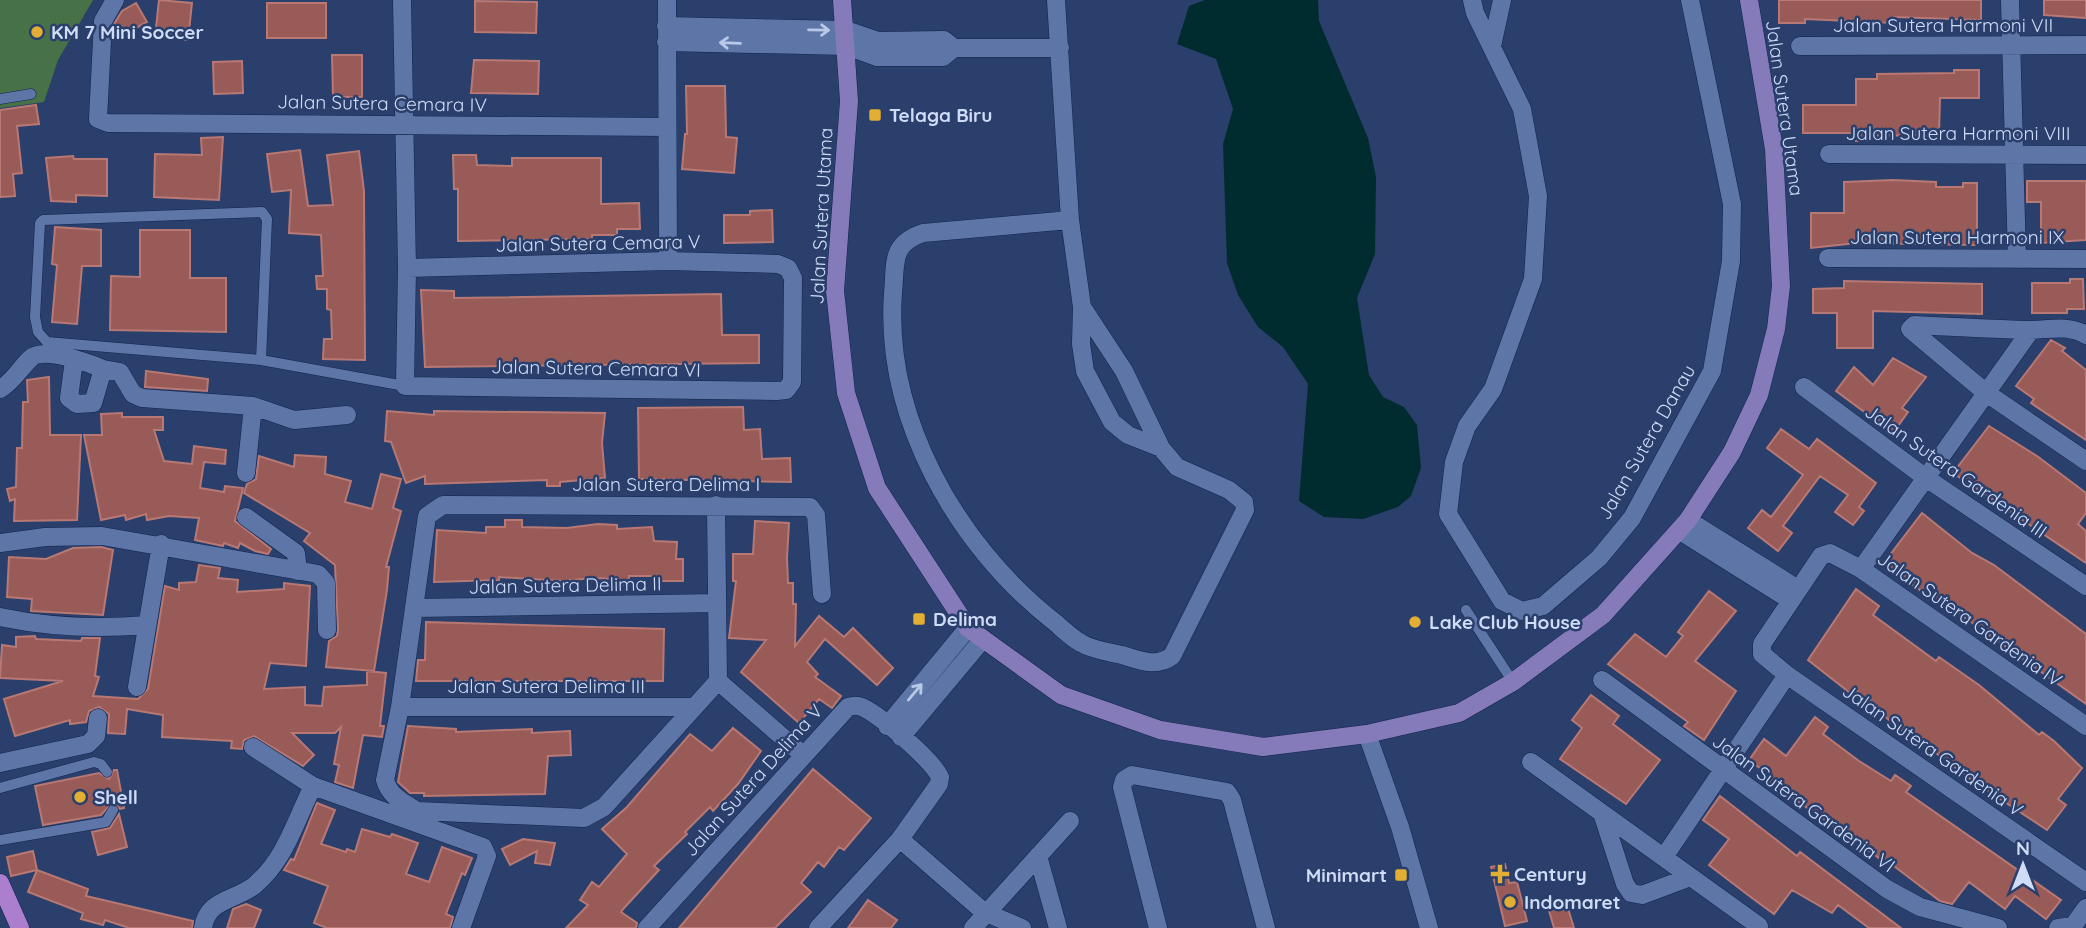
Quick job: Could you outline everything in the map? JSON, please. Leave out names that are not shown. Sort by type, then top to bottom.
[{"type":"main road","points":[[0,883],[20,928]]},
{"type":"street","name":"Jalan Sutera Cemara IV","points":[[115,0],[103,21],[98,119],[108,123],[402,123],[666,127]]},
{"type":"street","points":[[402,0],[402,123],[407,268],[405,386]]},
{"type":"street","points":[[667,0],[668,261]]},
{"type":"street","name":"Jalan Sutera Utama","points":[[842,0],[849,101],[835,290],[846,393],[877,488],[968,628],[1061,695],[1160,730],[1263,747],[1367,734],[1459,713],[1513,682],[1603,615],[1684,525],[1732,452],[1759,395],[1776,329],[1781,286],[1773,149],[1749,0]]},
{"type":"street","points":[[1056,0],[1070,219],[1082,307],[1080,344],[1085,371],[1112,422],[1128,435],[1161,448]]},
{"type":"street","points":[[1472,0],[1475,13],[1492,46]]},
{"type":"street","points":[[1492,46],[1502,0]]},
{"type":"street","name":"Jalan Sutera Danau","points":[[1492,46],[1522,108],[1538,196],[1533,279],[1493,389],[1467,426],[1454,462],[1448,514],[1502,601],[1522,611],[1543,606],[1599,558],[1632,518],[1712,371],[1731,261],[1732,204],[1690,0]]},
{"type":"street","points":[[2010,0],[2017,259]]},
{"type":"street","points":[[666,34],[846,38],[877,49],[943,57],[954,48],[1060,48]]},
{"type":"street","name":"Jalan Sutera Harmoni VII","points":[[1800,46],[2086,45]]},
{"type":"street","name":"Jalan Sutera Harmoni VIII","points":[[1829,154],[2086,155]]},
{"type":"street","points":[[1070,219],[923,233],[907,239],[897,252],[891,324],[898,376],[919,446],[961,522],[1017,593],[1082,644],[1150,664],[1164,662],[1172,656],[1245,510],[1244,502],[1229,489],[1177,467],[1161,448],[1124,371],[1082,307]]},
{"type":"street","name":"Jalan Sutera Harmoni IX","points":[[1828,258],[2086,259]]},
{"type":"street","name":"Jalan Sutera Cemara V","points":[[407,268],[668,261],[778,264],[789,268],[793,278],[792,382],[786,390]]},
{"type":"street","points":[[2086,335],[2069,328],[2031,330],[1910,327],[1910,331],[1985,392],[2086,461]]},
{"type":"street","points":[[1861,569],[2031,330]]},
{"type":"street","points":[[0,389],[36,354],[120,372],[133,394],[142,398],[253,406],[293,420],[347,415]]},
{"type":"street","points":[[74,360],[69,398],[77,404],[93,403],[103,369]]},
{"type":"street","name":"Jalan Sutera Cemara VI","points":[[405,386],[786,390]]},
{"type":"street","name":"Jalan Sutera Gardenia III","points":[[1804,387],[1926,478],[2086,586]]},
{"type":"street","points":[[246,473],[253,406]]},
{"type":"street","name":"Jalan Sutera Delima I","points":[[415,608],[427,516],[433,509],[443,505],[810,507],[815,510],[822,594]]},
{"type":"street","points":[[415,608],[400,707],[385,780],[388,790],[417,811],[584,818],[604,807],[718,681],[716,505]]},
{"type":"street","points":[[246,517],[296,553],[298,571]]},
{"type":"street","points":[[1684,525],[1794,595]]},
{"type":"street","points":[[0,544],[45,537],[102,536],[161,544],[205,556],[317,574],[326,583],[327,630]]},
{"type":"street","points":[[137,687],[161,544]]},
{"type":"street","name":"Jalan Sutera Gardenia IV","points":[[1794,595],[1826,552],[1861,569],[2086,726]]},
{"type":"street","name":"Jalan Sutera Gardenia V","points":[[1794,595],[1761,649],[1762,654],[1787,675],[2086,882]]},
{"type":"street","name":"Jalan Sutera Delima II","points":[[415,608],[717,603]]},
{"type":"street","points":[[0,617],[39,625],[116,628],[146,625]]},
{"type":"street","points":[[894,732],[968,628]]},
{"type":"street","points":[[894,732],[983,639]]},
{"type":"street","points":[[1664,857],[1787,675]]},
{"type":"street","name":"Jalan Sutera Gardenia VI","points":[[1602,680],[1887,889],[1920,907],[1998,928]]},
{"type":"street","points":[[718,681],[803,755]]},
{"type":"street","name":"Jalan Sutera Delima V","points":[[647,928],[848,707],[855,705],[865,708],[894,732]]},
{"type":"street","name":"Jalan Sutera Delima III","points":[[400,707],[693,708]]},
{"type":"street","points":[[0,763],[88,744],[96,736],[98,718]]},
{"type":"street","points":[[818,928],[900,839],[939,783],[940,777],[894,732]]},
{"type":"street","points":[[1367,734],[1400,827],[1429,928]]},
{"type":"street","points":[[253,747],[313,786],[483,847],[486,856],[461,928]]},
{"type":"street","points":[[1531,762],[1759,926]]},
{"type":"street","points":[[1157,928],[1122,787],[1124,780],[1132,775],[1227,792],[1232,800],[1266,928]]},
{"type":"street","points":[[203,928],[204,917],[211,908],[253,886],[283,855],[313,786]]},
{"type":"street","points":[[1602,813],[1625,884],[1631,893],[1642,895],[1690,877]]},
{"type":"street","points":[[973,928],[984,912],[1070,821]]},
{"type":"street","points":[[900,839],[984,912],[1022,928]]},
{"type":"street","points":[[1038,856],[1058,928]]},
{"type":"street","points":[[2065,927],[2086,908]]},
{"type":"lane","points":[[0,99],[30,94]]},
{"type":"lane","points":[[261,360],[267,219],[262,212],[43,219],[40,223],[35,317],[38,332],[47,342],[261,360],[405,386]]},
{"type":"lane","points":[[1466,610],[1513,682]]},
{"type":"lane","points":[[0,788],[94,762],[101,764],[107,772]]},
{"type":"lane","points":[[0,840],[106,822],[113,810]]},
{"type":"green space","name":"KM 7 Mini Soccer","points":[[0,0],[93,0],[58,60],[44,102],[0,108]]},
{"type":"shaded area","points":[[1205,0],[1318,0],[1319,21],[1368,138],[1376,177],[1375,254],[1357,298],[1369,375],[1383,397],[1404,407],[1417,425],[1421,468],[1411,496],[1398,507],[1363,519],[1324,517],[1299,501],[1308,384],[1283,347],[1258,327],[1238,295],[1227,263],[1223,144],[1233,109],[1216,59],[1177,44],[1189,6]]},
{"type":"building","points":[[159,0],[192,3],[188,40],[155,37]]},
{"type":"building","points":[[1779,0],[1981,0],[1981,20],[1894,17],[1894,23],[1805,19],[1805,23],[1779,23]]},
{"type":"building","points":[[2044,0],[2086,0],[2086,18],[2044,15]]},
{"type":"building","points":[[475,1],[537,2],[536,33],[475,32]]},
{"type":"building","points":[[136,3],[147,22],[121,36],[114,24],[122,11]]},
{"type":"building","points":[[267,3],[326,3],[326,38],[267,38]]},
{"type":"building","points":[[332,55],[362,55],[362,97],[333,97]]},
{"type":"building","points":[[474,60],[539,61],[538,94],[471,93]]},
{"type":"building","points":[[242,61],[243,93],[214,94],[213,62]]},
{"type":"building","points":[[1954,70],[1979,70],[1979,98],[1940,98],[1939,135],[1869,136],[1869,141],[1856,141],[1856,133],[1803,133],[1803,105],[1856,105],[1856,79],[1877,79],[1877,74],[1954,73]]},
{"type":"building","points":[[686,86],[725,86],[726,137],[737,138],[734,173],[682,169],[687,134]]},
{"type":"building","points":[[36,105],[39,124],[17,126],[22,173],[13,174],[15,196],[0,197],[0,110]]},
{"type":"building","points":[[223,137],[219,200],[154,197],[155,154],[202,155],[201,138]]},
{"type":"building","points":[[300,150],[308,206],[333,205],[327,155],[359,151],[364,191],[365,360],[323,359],[324,339],[332,339],[327,289],[317,289],[316,276],[323,276],[321,235],[289,233],[291,190],[272,192],[267,154]]},
{"type":"building","points":[[453,155],[476,155],[477,165],[512,166],[512,158],[601,158],[601,204],[639,203],[640,229],[617,229],[617,235],[592,235],[592,239],[458,241],[458,189],[454,189]]},
{"type":"building","points":[[73,156],[74,159],[107,159],[107,196],[76,195],[76,202],[51,201],[46,158]]},
{"type":"building","points":[[2027,181],[2086,181],[2086,240],[2041,243],[2041,202],[2027,202]]},
{"type":"building","points":[[1844,182],[1936,182],[1936,187],[1963,187],[1963,183],[1977,183],[1977,245],[1857,243],[1811,248],[1811,213],[1844,213]]},
{"type":"building","points":[[772,210],[773,242],[724,243],[724,215],[750,215],[750,211]]},
{"type":"building","points":[[55,227],[101,230],[101,266],[82,266],[77,324],[52,322],[57,265],[52,264]]},
{"type":"building","points":[[140,230],[190,230],[190,278],[226,278],[226,332],[110,330],[111,276],[140,277]]},
{"type":"building","points":[[2070,279],[2083,279],[2084,309],[2067,309],[2067,313],[2032,313],[2032,283],[2070,283]]},
{"type":"building","points":[[1844,281],[1982,284],[1982,314],[1873,311],[1873,348],[1837,348],[1837,313],[1813,313],[1813,289],[1844,288]]},
{"type":"building","points":[[421,290],[454,291],[454,298],[721,294],[722,335],[759,335],[759,363],[425,367]]},
{"type":"building","points":[[2051,340],[2065,348],[2062,351],[2086,370],[2086,440],[2031,403],[2034,399],[2016,386]]},
{"type":"building","points":[[1893,358],[1926,377],[1902,408],[1908,412],[1893,433],[1836,391],[1854,367],[1873,385]]},
{"type":"building","points":[[146,371],[208,379],[207,391],[145,387]]},
{"type":"building","points":[[49,377],[50,435],[81,435],[77,520],[14,521],[15,499],[10,501],[7,489],[16,487],[17,448],[22,448],[23,402],[28,402],[27,380]]},
{"type":"building","points":[[743,407],[744,430],[760,429],[762,459],[790,458],[791,482],[639,479],[638,408]]},
{"type":"building","points":[[387,411],[434,415],[434,411],[605,413],[602,443],[605,478],[560,482],[560,486],[547,486],[547,480],[425,484],[425,476],[406,483],[391,442],[385,441]]},
{"type":"building","points":[[122,413],[122,417],[163,417],[163,430],[154,430],[164,461],[192,464],[194,446],[226,450],[225,464],[204,462],[200,488],[224,492],[225,486],[243,488],[235,521],[271,549],[268,554],[240,543],[238,548],[224,543],[223,546],[195,540],[199,518],[169,516],[147,520],[146,514],[126,520],[125,515],[101,520],[84,435],[102,435],[101,414]]},
{"type":"building","points":[[1989,426],[2037,456],[2086,493],[2086,513],[2078,524],[2086,531],[2086,563],[1953,473]]},
{"type":"building","points":[[1781,429],[1809,449],[1817,439],[1876,483],[1859,507],[1864,511],[1853,525],[1835,512],[1848,495],[1820,476],[1783,526],[1792,533],[1778,551],[1748,528],[1762,510],[1771,517],[1803,475],[1767,448]]},
{"type":"building","points":[[295,455],[326,457],[325,474],[351,481],[345,502],[372,509],[381,474],[401,479],[393,508],[401,511],[386,567],[389,567],[387,590],[374,671],[326,667],[329,641],[337,636],[338,630],[335,565],[304,541],[310,533],[244,493],[247,484],[256,479],[259,456],[294,467]]},
{"type":"building","points":[[1922,513],[1972,553],[1994,565],[2086,634],[2086,704],[1950,607],[1934,600],[1883,564]]},
{"type":"building","points":[[505,520],[522,520],[522,527],[567,528],[598,524],[617,525],[617,529],[652,527],[654,541],[677,542],[676,559],[683,559],[683,581],[655,581],[655,576],[629,576],[629,585],[615,585],[616,579],[592,578],[563,581],[499,577],[499,580],[434,582],[437,530],[486,533],[486,527],[505,527]]},
{"type":"building","points":[[755,521],[789,523],[788,583],[793,583],[793,604],[796,604],[795,646],[819,616],[844,637],[853,628],[893,668],[877,685],[825,639],[807,662],[818,674],[815,677],[841,696],[832,708],[819,699],[799,723],[741,672],[766,640],[729,638],[736,581],[733,581],[733,554],[753,554]]},
{"type":"building","points":[[101,547],[113,550],[103,615],[31,611],[32,599],[7,597],[9,557],[46,559],[73,548]]},
{"type":"building","points":[[199,565],[220,568],[218,578],[238,580],[237,592],[284,589],[284,583],[310,586],[306,666],[270,663],[264,689],[305,687],[305,705],[322,706],[324,687],[367,685],[367,671],[386,673],[380,726],[384,726],[382,737],[363,735],[353,788],[335,782],[339,765],[334,764],[341,727],[335,733],[292,733],[314,755],[303,766],[254,736],[244,740],[242,749],[231,748],[232,741],[162,737],[163,715],[127,709],[125,734],[108,733],[109,714],[99,707],[89,711],[86,722],[70,724],[70,720],[15,736],[4,699],[63,681],[0,678],[2,645],[16,647],[16,637],[35,636],[36,639],[81,641],[82,638],[100,638],[95,676],[99,677],[93,696],[138,699],[148,689],[165,586],[179,590],[179,583],[196,582]]},
{"type":"building","points":[[1856,589],[1879,606],[1873,615],[1936,661],[1939,657],[1979,685],[2039,735],[2042,732],[2054,741],[2082,768],[2058,799],[2066,805],[2047,830],[1970,779],[1907,731],[1905,733],[1854,689],[1850,693],[1808,660]]},
{"type":"building","points":[[1709,591],[1736,611],[1695,661],[1736,691],[1704,740],[1684,726],[1688,722],[1608,664],[1635,634],[1666,657],[1683,636],[1678,632]]},
{"type":"building","points":[[426,622],[664,629],[663,681],[416,681],[418,660],[425,660]]},
{"type":"building","points":[[1591,695],[1619,716],[1613,724],[1660,760],[1626,804],[1560,759],[1582,728],[1572,720]]},
{"type":"building","points":[[1815,717],[1828,727],[1823,734],[1859,761],[1891,781],[1895,775],[1911,786],[1906,792],[2061,900],[2046,919],[2015,896],[2005,909],[1969,882],[1952,904],[1940,901],[1882,857],[1880,859],[1868,850],[1870,847],[1850,832],[1847,835],[1766,779],[1769,775],[1749,760],[1764,739],[1786,756]]},
{"type":"building","points":[[408,726],[456,729],[456,732],[532,729],[532,733],[570,731],[571,755],[548,756],[545,794],[424,796],[424,793],[410,793],[398,782]]},
{"type":"building","points":[[733,728],[761,751],[738,784],[713,811],[710,807],[654,866],[659,870],[621,912],[637,923],[636,928],[566,928],[588,905],[580,900],[592,882],[599,887],[627,854],[602,829],[627,807],[690,734],[712,751]]},
{"type":"building","points":[[813,769],[871,818],[844,850],[839,847],[824,867],[818,862],[801,883],[811,892],[775,928],[679,928]]},
{"type":"building","name":"Shell","points":[[114,770],[117,770],[124,808],[120,809],[112,803],[101,815],[43,825],[35,786],[99,773],[109,779]]},
{"type":"building","points":[[1720,796],[1797,856],[1800,852],[1901,928],[1869,928],[1838,905],[1832,913],[1792,890],[1774,914],[1709,865],[1729,839],[1703,820]]},
{"type":"building","points":[[317,803],[335,810],[321,844],[355,852],[362,829],[390,837],[392,834],[418,843],[406,874],[429,882],[442,847],[472,858],[465,875],[462,873],[446,914],[453,917],[450,928],[327,928],[314,923],[328,886],[284,870],[291,859],[294,860]]},
{"type":"building","points":[[119,814],[127,847],[98,855],[92,832],[110,828]]},
{"type":"building","points":[[523,839],[555,843],[550,865],[535,863],[537,851],[510,865],[502,849]]},
{"type":"building","points":[[33,851],[37,870],[11,876],[7,857]]},
{"type":"building","points":[[1505,864],[1509,883],[1517,882],[1527,921],[1505,926],[1491,867]]},
{"type":"building","points":[[37,870],[88,889],[86,896],[193,921],[192,928],[129,928],[105,920],[103,925],[81,919],[83,913],[28,892]]},
{"type":"building","points":[[868,900],[897,920],[891,928],[848,928]]},
{"type":"building","points":[[1566,902],[1574,928],[1554,928],[1548,907]]},
{"type":"building","points":[[246,904],[261,910],[254,928],[227,928],[233,909]]},
{"type":"place","name":"KM 7 Mini Soccer","points":[[37,32]]},
{"type":"place","name":"Telaga Biru","points":[[875,115]]},
{"type":"place","name":"Delima","points":[[919,619]]},
{"type":"place","name":"Lake Club House","points":[[1415,622]]},
{"type":"place","name":"Shell","points":[[80,797]]},
{"type":"place","name":"Century","points":[[1500,874]]},
{"type":"place","name":"Minimart","points":[[1401,875]]},
{"type":"place","name":"Indomaret","points":[[1510,902]]}]
